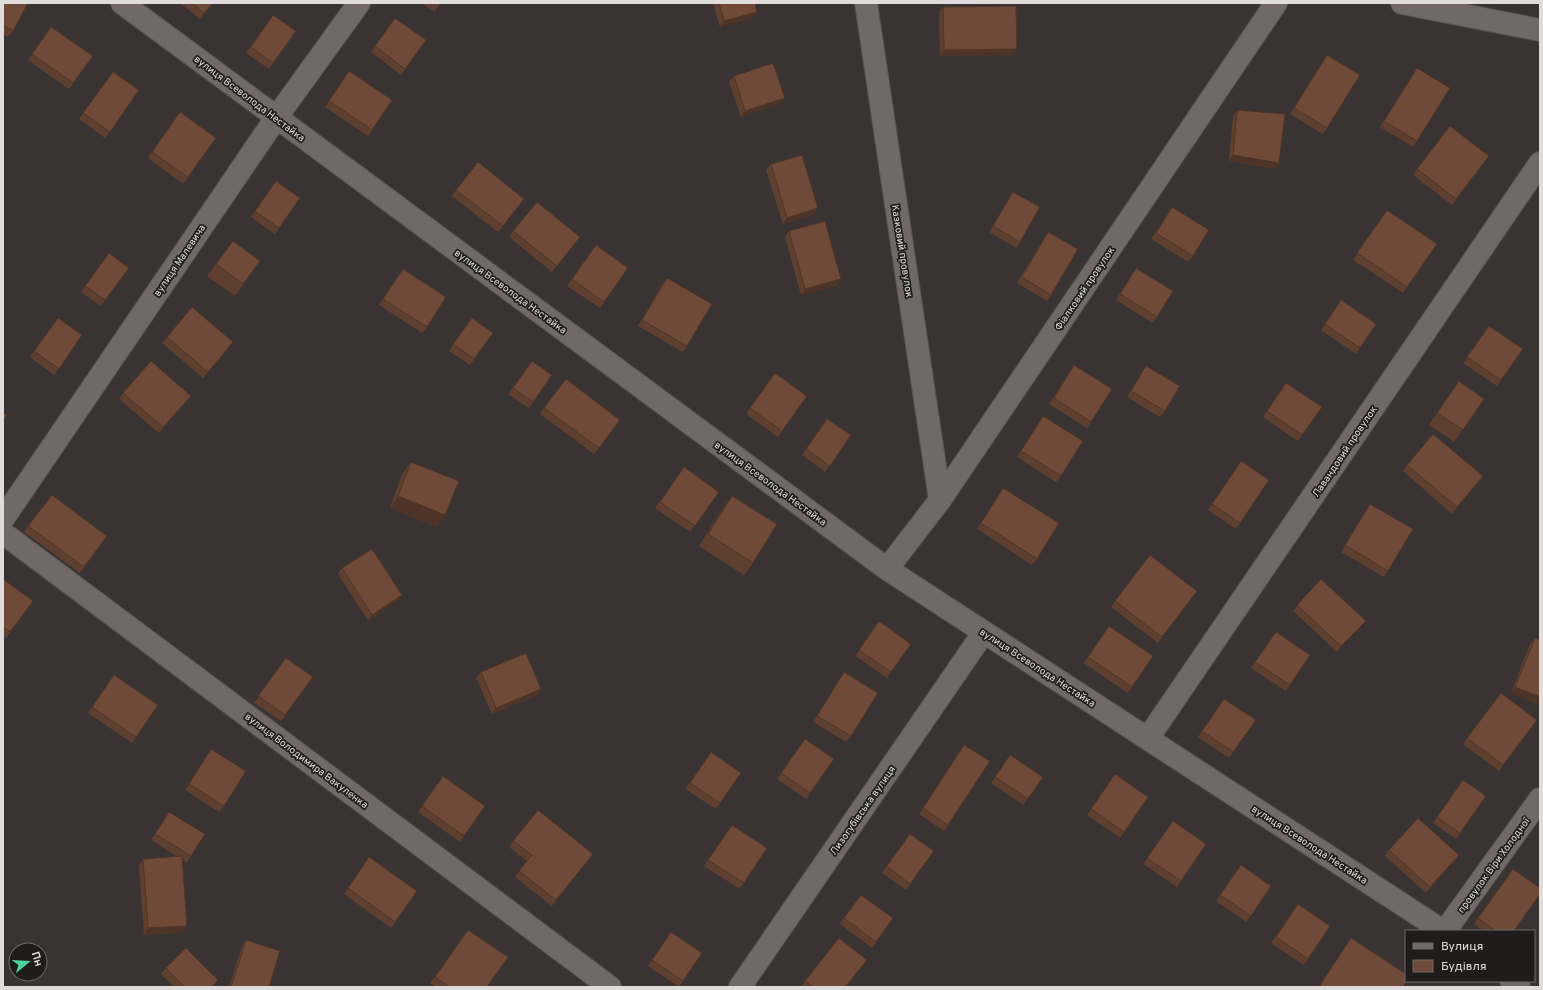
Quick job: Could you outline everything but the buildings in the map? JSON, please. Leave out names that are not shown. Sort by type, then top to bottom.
[{"type":"street","name":"вулиця Всеволода Нестайка","points":[[122,3],[887,569],[1442,930]]},
{"type":"street","name":"вулиця Малевича","points":[[3,520],[276,118],[359,3]]},
{"type":"street","name":"Казковий провулок","points":[[866,3],[940,500]]},
{"type":"street","name":"Фіалковий провулок","points":[[887,569],[940,500],[1276,3]]},
{"type":"street","points":[[1402,3],[1540,30]]},
{"type":"street","name":"Лавандовий провулок","points":[[1148,738],[1540,163]]},
{"type":"street","name":"вулиця Володимира Вакуленка","points":[[3,533],[610,987]]},
{"type":"street","name":"Лизогубівська вулиця","points":[[740,987],[984,632]]},
{"type":"street","name":"провулок Віри Холодної","points":[[1445,930],[1540,799]]}]
